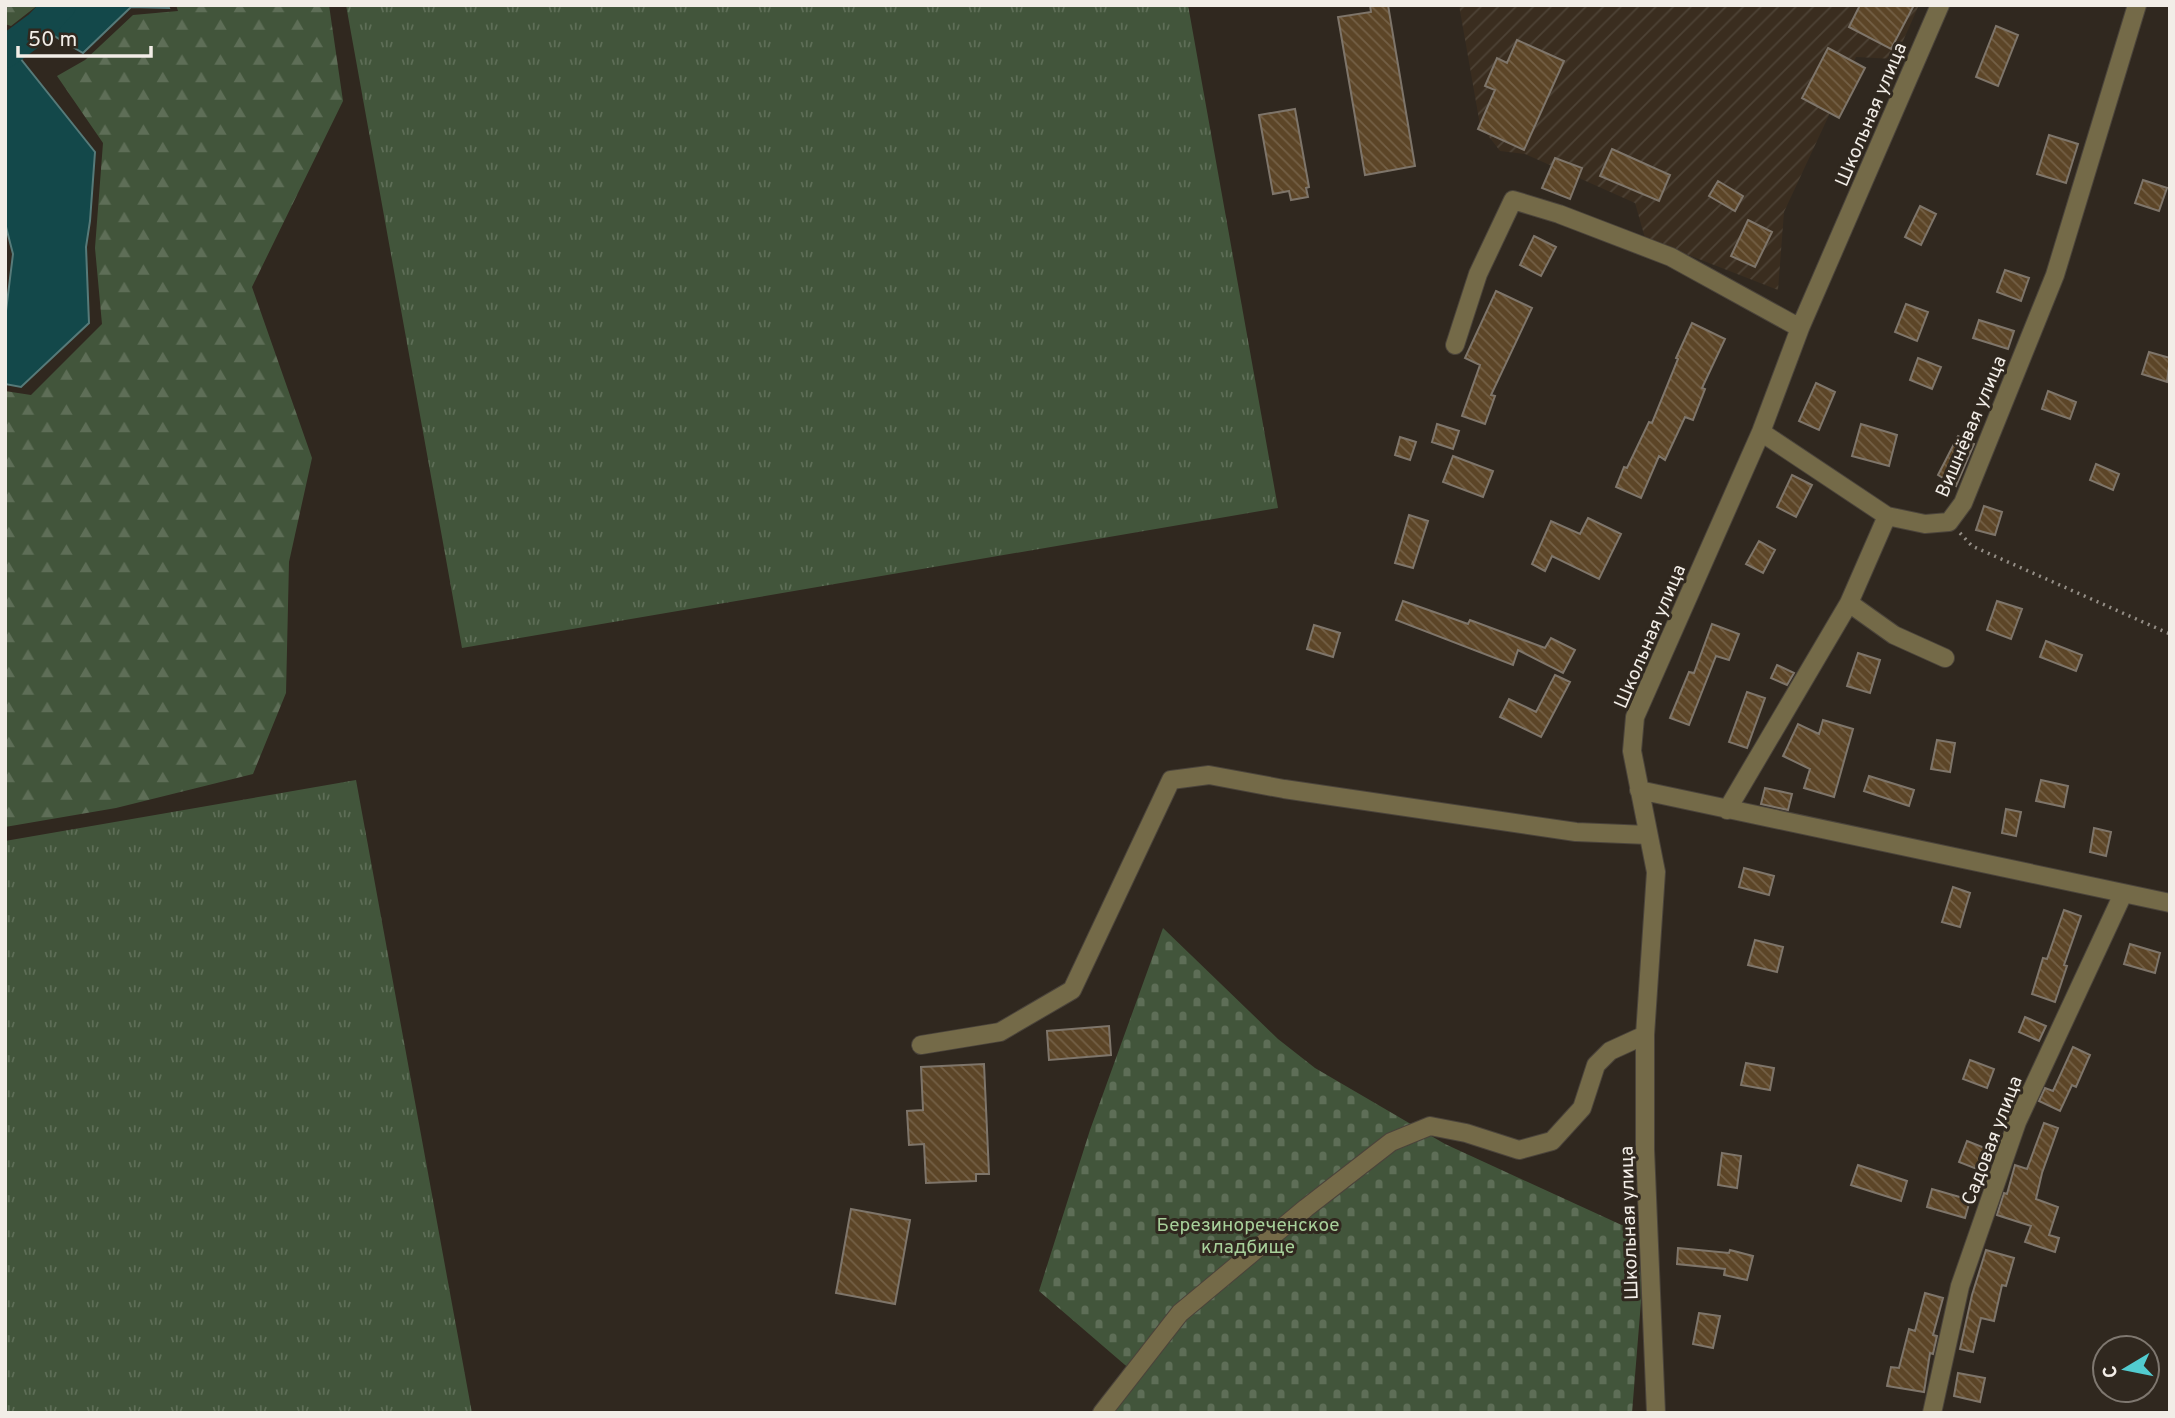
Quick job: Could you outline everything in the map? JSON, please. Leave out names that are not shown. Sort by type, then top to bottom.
[{"type":"street","name":"Школьная улица","points":[[1656,1413],[1645,1149],[1645,1035],[1656,872],[1632,751],[1635,717],[1761,432],[1800,328],[1940,5]]},
{"type":"street","name":"Вишнёвая улица","points":[[1887,516],[1926,524],[1949,522],[1963,503],[2055,275],[2137,5]]},
{"type":"street","points":[[1455,345],[1478,274],[1513,200],[1559,214],[1671,257],[1800,328]]},
{"type":"street","points":[[1727,810],[1849,603],[1887,516],[1761,432]]},
{"type":"street","points":[[1849,603],[1894,635],[1945,658]]},
{"type":"street","points":[[921,1045],[1000,1032],[1072,990],[1171,780],[1209,775],[1284,789],[1576,832],[1648,835]]},
{"type":"street","points":[[1639,790],[2170,903]]},
{"type":"street","name":"Садовая улица","points":[[1932,1413],[1960,1286],[2017,1122],[2123,894]]},
{"type":"street","points":[[1102,1413],[1180,1313],[1306,1208],[1391,1142],[1430,1126],[1466,1133],[1519,1150],[1552,1141],[1582,1108],[1596,1065],[1610,1051],[1645,1035]]},
{"type":"path","points":[[1949,522],[1972,546],[2170,634]]},
{"type":"shaded area","points":[[1459,5],[1919,5],[1895,59],[1856,57],[1784,212],[1778,290],[1645,238],[1635,203],[1525,154],[1500,151],[1480,125]]},
{"type":"green space","points":[[5,5],[38,5],[11,26],[5,24]]},
{"type":"green space","points":[[176,5],[329,5],[343,101],[252,287],[312,458],[289,562],[286,693],[253,774],[116,808],[5,827],[5,391],[31,395],[102,324],[95,248],[103,143],[57,76],[85,60],[133,15],[178,11]]},
{"type":"green space","points":[[346,5],[1188,5],[1278,508],[462,648]]},
{"type":"green space","points":[[356,780],[472,1413],[5,1413],[5,841]]},
{"type":"green space","name":"Березинореченское кладбище","points":[[1163,928],[1278,1039],[1315,1068],[1445,1144],[1626,1227],[1643,1277],[1632,1413],[1114,1413],[1139,1377],[1039,1291],[1090,1130]]},
{"type":"water","points":[[48,5],[168,5],[169,8],[131,7],[83,53],[39,27]]},
{"type":"water","points":[[5,44],[12,48],[95,152],[86,247],[89,323],[21,387],[5,384],[5,319],[13,254],[5,223]]},
{"type":"building","points":[[1370,5],[1388,5],[1415,166],[1365,175],[1338,17],[1371,12]]},
{"type":"building","points":[[1860,5],[1914,5],[1891,49],[1849,27]]},
{"type":"building","points":[[1996,26],[2018,35],[1998,86],[1976,77]]},
{"type":"building","points":[[1517,40],[1564,61],[1524,150],[1478,129],[1495,90],[1485,86],[1497,58],[1507,63]]},
{"type":"building","points":[[1828,48],[1865,68],[1839,118],[1802,98]]},
{"type":"building","points":[[1295,109],[1309,187],[1306,188],[1308,197],[1291,200],[1289,191],[1273,194],[1259,115]]},
{"type":"building","points":[[2049,135],[2078,144],[2066,183],[2037,174]]},
{"type":"building","points":[[1612,149],[1670,175],[1659,201],[1600,176]]},
{"type":"building","points":[[1555,158],[1582,168],[1570,199],[1542,188]]},
{"type":"building","points":[[2143,180],[2167,188],[2159,211],[2135,203]]},
{"type":"building","points":[[1718,181],[1743,196],[1735,211],[1709,196]]},
{"type":"building","points":[[1920,206],[1936,214],[1921,245],[1905,237]]},
{"type":"building","points":[[1748,220],[1772,232],[1755,267],[1731,256]]},
{"type":"building","points":[[1534,236],[1556,247],[1541,276],[1520,265]]},
{"type":"building","points":[[2005,270],[2029,278],[2021,301],[1997,292]]},
{"type":"building","points":[[1496,291],[1532,308],[1491,395],[1495,396],[1485,424],[1462,416],[1480,365],[1465,358]]},
{"type":"building","points":[[1906,304],[1928,312],[1917,341],[1895,332]]},
{"type":"building","points":[[1979,320],[2014,331],[2008,349],[1973,338]]},
{"type":"building","points":[[1692,323],[1725,339],[1702,388],[1705,389],[1693,420],[1685,417],[1665,460],[1659,456],[1641,498],[1616,487],[1649,422],[1652,423]]},
{"type":"building","points":[[2149,352],[2170,358],[2167,382],[2142,374]]},
{"type":"building","points":[[1918,358],[1941,367],[1932,389],[1910,380]]},
{"type":"building","points":[[1816,383],[1835,392],[1819,430],[1799,421]]},
{"type":"building","points":[[2048,391],[2076,402],[2070,419],[2042,409]]},
{"type":"building","points":[[1437,424],[1459,431],[1453,449],[1432,442]]},
{"type":"building","points":[[1861,424],[1897,435],[1889,466],[1852,456]]},
{"type":"building","points":[[1958,436],[1974,444],[1956,486],[1938,475]]},
{"type":"building","points":[[1400,437],[1416,442],[1410,460],[1395,455]]},
{"type":"building","points":[[1453,456],[1493,471],[1483,497],[1443,482]]},
{"type":"building","points":[[2096,464],[2119,474],[2113,490],[2090,480]]},
{"type":"building","points":[[1792,475],[1812,485],[1796,517],[1777,507]]},
{"type":"building","points":[[1984,506],[2002,512],[1995,535],[1976,530]]},
{"type":"building","points":[[1409,515],[1428,521],[1413,568],[1395,563]]},
{"type":"building","points":[[1588,518],[1621,534],[1599,579],[1552,556],[1545,571],[1532,564],[1551,521],[1580,534]]},
{"type":"building","points":[[1759,541],[1775,550],[1763,573],[1746,564]]},
{"type":"building","points":[[1403,601],[1468,624],[1470,620],[1545,648],[1551,638],[1575,650],[1563,673],[1518,650],[1513,665],[1396,620]]},
{"type":"building","points":[[1997,601],[2022,609],[2011,639],[1987,630]]},
{"type":"building","points":[[1712,624],[1739,634],[1729,660],[1716,656],[1689,725],[1670,718],[1689,672],[1694,673]]},
{"type":"building","points":[[1314,625],[1340,633],[1333,657],[1307,649]]},
{"type":"building","points":[[2046,641],[2082,655],[2076,671],[2040,657]]},
{"type":"building","points":[[1858,653],[1880,660],[1870,693],[1847,686]]},
{"type":"building","points":[[1777,665],[1794,673],[1787,685],[1771,678]]},
{"type":"building","points":[[1555,675],[1570,682],[1541,737],[1500,717],[1509,699],[1536,712]]},
{"type":"building","points":[[1747,692],[1765,698],[1747,748],[1729,742]]},
{"type":"building","points":[[1823,720],[1853,729],[1834,797],[1804,788],[1810,769],[1783,756],[1798,724],[1819,734]]},
{"type":"building","points":[[1937,740],[1955,743],[1950,772],[1931,769]]},
{"type":"building","points":[[1869,776],[1914,790],[1909,806],[1864,791]]},
{"type":"building","points":[[2041,780],[2068,786],[2064,807],[2036,801]]},
{"type":"building","points":[[1765,788],[1792,794],[1788,810],[1761,804]]},
{"type":"building","points":[[2006,809],[2021,812],[2016,836],[2002,833]]},
{"type":"building","points":[[2094,828],[2111,832],[2106,856],[2090,852]]},
{"type":"building","points":[[1744,868],[1774,876],[1769,895],[1739,887]]},
{"type":"building","points":[[1953,887],[1970,893],[1960,927],[1942,922]]},
{"type":"building","points":[[2064,910],[2081,916],[2055,1002],[2032,994],[2043,958],[2047,959]]},
{"type":"building","points":[[1755,940],[1783,947],[1777,972],[1748,965]]},
{"type":"building","points":[[2130,944],[2160,953],[2155,973],[2124,964]]},
{"type":"building","points":[[2025,1017],[2046,1026],[2039,1041],[2019,1032]]},
{"type":"building","points":[[1109,1026],[1111,1055],[1049,1060],[1047,1031]]},
{"type":"building","points":[[2073,1047],[2090,1055],[2076,1087],[2072,1085],[2060,1111],[2039,1101],[2045,1088],[2053,1091]]},
{"type":"building","points":[[1970,1060],[1994,1069],[1987,1088],[1963,1079]]},
{"type":"building","points":[[1746,1063],[1774,1068],[1770,1090],[1741,1085]]},
{"type":"building","points":[[984,1064],[989,1174],[976,1174],[976,1181],[926,1183],[924,1144],[909,1145],[907,1111],[923,1110],[921,1067]]},
{"type":"building","points":[[2044,1123],[2058,1128],[2036,1199],[2058,1207],[2049,1235],[2059,1238],[2055,1252],[2025,1242],[2031,1226],[1997,1215],[2004,1193],[2007,1194],[2015,1165],[2027,1169]]},
{"type":"building","points":[[1967,1141],[1990,1150],[1982,1171],[1959,1162]]},
{"type":"building","points":[[1722,1153],[1741,1156],[1737,1188],[1718,1185]]},
{"type":"building","points":[[1858,1165],[1907,1181],[1901,1201],[1851,1185]]},
{"type":"building","points":[[1932,1189],[1970,1200],[1965,1218],[1927,1207]]},
{"type":"building","points":[[851,1209],[910,1220],[895,1304],[836,1293]]},
{"type":"building","points":[[1678,1248],[1729,1253],[1730,1250],[1753,1256],[1747,1280],[1724,1275],[1725,1269],[1677,1264]]},
{"type":"building","points":[[1986,1250],[2014,1258],[2006,1286],[2002,1285],[1994,1321],[1981,1318],[1973,1352],[1960,1349],[1972,1295]]},
{"type":"building","points":[[1925,1293],[1943,1298],[1933,1335],[1937,1336],[1933,1354],[1930,1353],[1924,1392],[1887,1386],[1891,1367],[1899,1368],[1909,1329],[1915,1331]]},
{"type":"building","points":[[1699,1313],[1720,1316],[1713,1348],[1693,1344]]},
{"type":"building","points":[[1958,1373],[1985,1378],[1980,1402],[1954,1396]]},
{"type":"waterway","points":[[5,52],[39,27],[60,5]]}]
